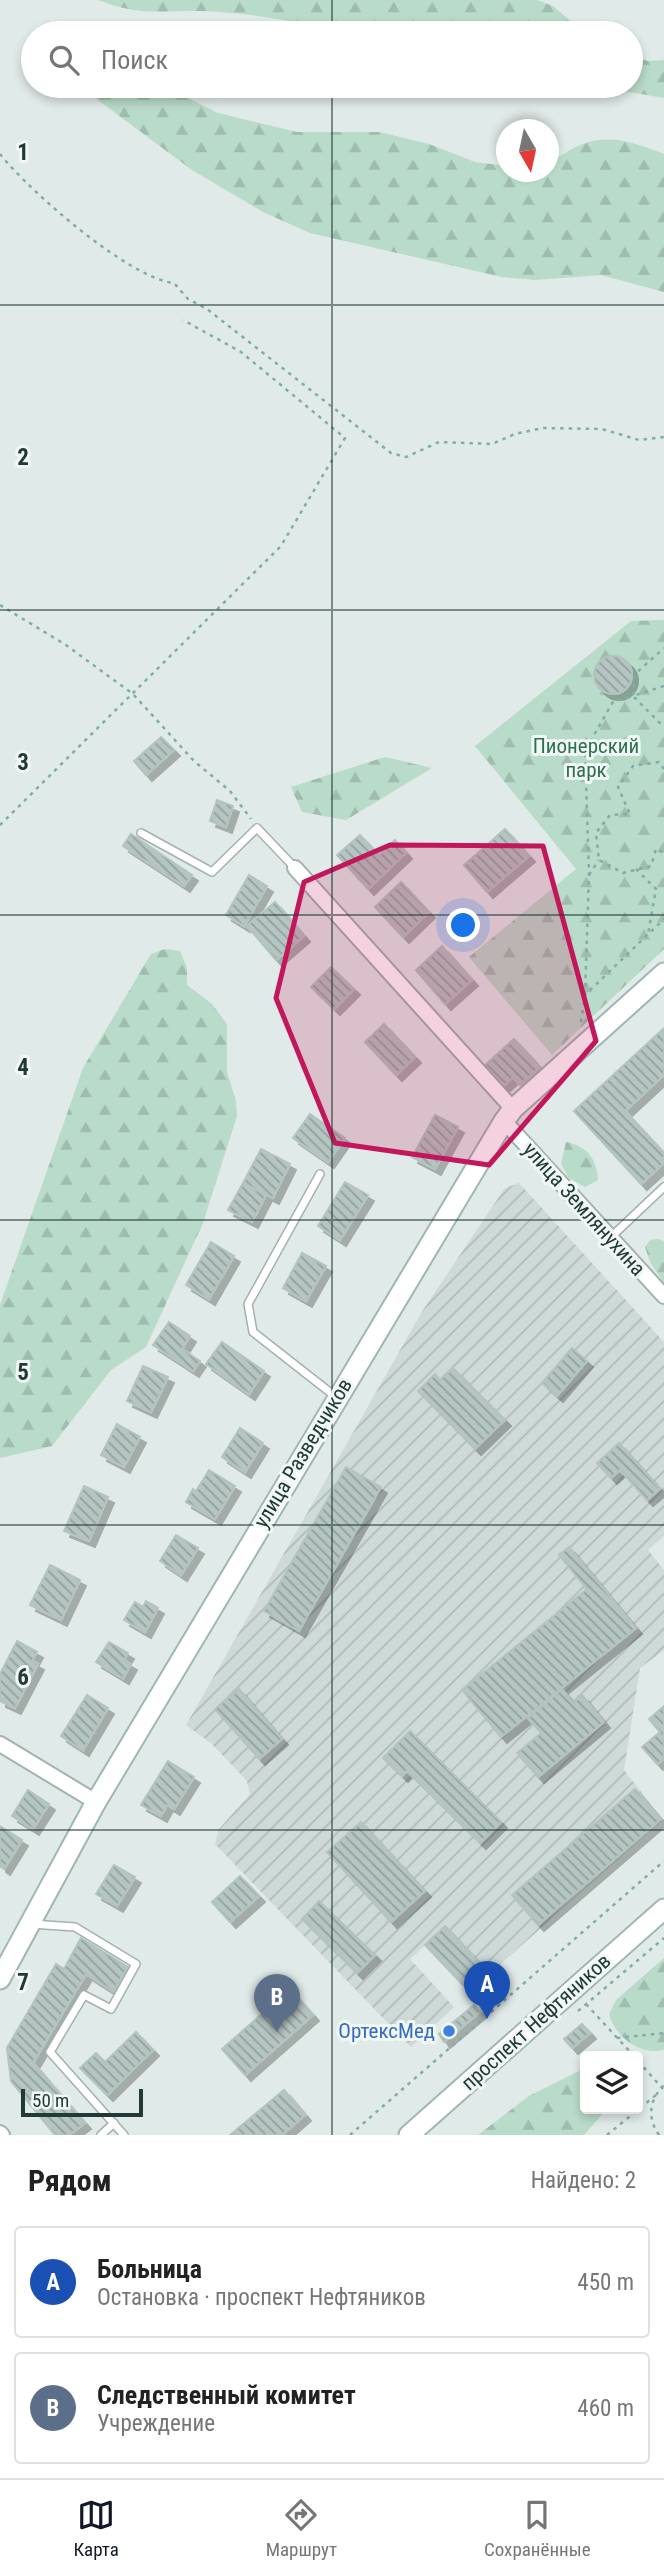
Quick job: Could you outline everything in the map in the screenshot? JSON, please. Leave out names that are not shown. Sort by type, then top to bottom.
[{"type":"street","name":"улица Землянухина","points":[[295,868],[610,1238],[664,1296]]},
{"type":"street","name":"улица Разведчиков","points":[[0,1979],[96,1802],[336,1397],[508,1115],[662,977]]},
{"type":"street","points":[[0,1744],[96,1802]]},
{"type":"street","name":"проспект Нефтяников","points":[[411,2134],[664,1909]]},
{"type":"lane","points":[[141,833],[212,872],[257,828],[295,868]]},
{"type":"lane","points":[[320,1174],[248,1304],[248,1320],[253,1332],[336,1397]]},
{"type":"lane","points":[[610,1238],[664,1187]]},
{"type":"lane","points":[[30,1924],[75,1927],[136,1964],[111,2009],[84,1994],[50,2052],[124,2135]]},
{"type":"lane","points":[[102,2135],[114,2123]]},
{"type":"path","points":[[0,154],[15,174],[53,208],[112,254],[132,269],[151,274],[160,282],[174,283],[188,299],[207,309],[391,453],[407,457],[439,442],[492,444],[515,434],[543,428],[603,429],[639,440],[664,437]]},
{"type":"path","points":[[0,825],[281,546],[345,438],[241,352],[183,320]]},
{"type":"path","points":[[0,605],[66,645],[133,694],[194,761],[230,791],[257,828]]},
{"type":"path","points":[[633,696],[635,674],[664,649]]},
{"type":"path","points":[[578,1051],[585,995],[589,875],[585,751],[614,700],[664,686]]},
{"type":"path","points":[[633,696],[662,724]]},
{"type":"path","points":[[589,875],[598,859],[596,833],[610,815],[630,814],[618,787],[633,766],[659,762],[664,769]]},
{"type":"path","points":[[598,859],[623,873],[650,866],[656,849],[664,853]]},
{"type":"path","points":[[636,869],[656,889],[648,936]]},
{"type":"path","points":[[585,995],[664,919]]},
{"type":"path","points":[[350,2135],[664,1861]]},
{"type":"path","points":[[586,2004],[629,2051]]},
{"type":"path","points":[[617,2038],[664,2033]]},
{"type":"path","points":[[607,2135],[663,2087],[643,2065]]},
{"type":"path","points":[[656,2095],[650,2113],[659,2135]]},
{"type":"highlighted area","points":[[390,845],[543,846],[596,1041],[489,1165],[335,1143],[276,998],[304,882]]},
{"type":"shaded area","points":[[519,1183],[664,1342],[664,1536],[648,1550],[664,1570],[664,1650],[640,1668],[624,1770],[663,1820],[487,1976],[443,1929],[410,1959],[454,2007],[411,2047],[215,1844],[219,1829],[250,1794],[247,1781],[212,1744],[186,1725],[423,1310],[505,1188]]},
{"type":"green space","points":[[98,0],[537,0],[553,6],[571,21],[288,21],[204,11],[139,11]]},
{"type":"green space","points":[[643,60],[664,60],[664,98],[643,94]]},
{"type":"green space","points":[[95,98],[188,98],[218,113],[297,132],[379,132],[429,144],[475,162],[496,165],[496,182],[559,182],[559,156],[593,141],[624,141],[644,147],[664,154],[664,292],[601,275],[535,280],[502,277],[310,233],[263,212],[192,170]]},
{"type":"green space","name":"Пионерский парк","points":[[664,620],[664,949],[552,1055],[469,957],[576,869],[475,746],[631,621]]},
{"type":"green space","points":[[385,757],[432,768],[346,820],[302,812],[291,787]]},
{"type":"green space","points":[[165,949],[180,951],[187,968],[187,985],[212,1004],[227,1024],[227,1072],[236,1101],[237,1116],[203,1223],[146,1347],[111,1370],[52,1446],[0,1458],[0,1305],[83,1068],[151,954]]},
{"type":"green space","points":[[566,1142],[589,1154],[593,1159],[598,1180],[585,1187],[569,1178],[561,1164]]},
{"type":"green space","points":[[650,1240],[664,1241],[664,1283],[650,1262],[645,1247]]},
{"type":"green space","points":[[664,1958],[664,2050],[646,2050],[623,2037],[609,2014],[616,2000]]},
{"type":"green space","points":[[580,2070],[580,2114],[603,2114],[584,2135],[478,2135],[529,2096]]},
{"type":"building","points":[[613,656],[626,662],[632,675],[626,688],[613,694],[600,688],[594,675],[600,662]]},
{"type":"building","points":[[161,737],[174,750],[146,775],[134,761]]},
{"type":"building","points":[[217,800],[233,806],[226,827],[210,821]]},
{"type":"building","points":[[505,829],[529,856],[487,892],[464,865]]},
{"type":"building","points":[[131,834],[192,875],[184,886],[123,846]]},
{"type":"building","points":[[360,835],[379,855],[395,840],[406,853],[368,889],[337,855]]},
{"type":"building","points":[[249,875],[267,886],[244,926],[226,915]]},
{"type":"building","points":[[401,882],[429,912],[403,937],[375,907]]},
{"type":"building","points":[[275,902],[304,936],[276,960],[247,926]]},
{"type":"building","points":[[442,946],[472,980],[445,1004],[416,970]]},
{"type":"building","points":[[331,967],[354,989],[334,1009],[311,987]]},
{"type":"building","points":[[384,1024],[415,1057],[396,1075],[365,1042]]},
{"type":"building","points":[[664,1028],[664,1075],[625,1111],[664,1153],[664,1163],[641,1184],[574,1111]]},
{"type":"building","points":[[514,1039],[540,1067],[520,1085],[513,1077],[503,1086],[484,1066]]},
{"type":"building","points":[[310,1114],[345,1138],[328,1162],[293,1138]]},
{"type":"building","points":[[435,1115],[458,1127],[435,1169],[412,1157]]},
{"type":"building","points":[[261,1149],[290,1164],[273,1198],[243,1183]]},
{"type":"building","points":[[345,1182],[368,1195],[340,1240],[318,1226]]},
{"type":"building","points":[[243,1183],[266,1195],[252,1222],[228,1210]]},
{"type":"building","points":[[211,1242],[234,1256],[209,1299],[186,1285]]},
{"type":"building","points":[[302,1253],[326,1266],[306,1301],[283,1288]]},
{"type":"building","points":[[169,1322],[190,1336],[182,1349],[200,1361],[193,1371],[153,1345]]},
{"type":"building","points":[[222,1342],[264,1371],[249,1394],[206,1364]]},
{"type":"building","points":[[572,1348],[587,1361],[557,1396],[542,1383]]},
{"type":"building","points":[[143,1366],[168,1377],[151,1412],[127,1401]]},
{"type":"building","points":[[453,1368],[505,1420],[475,1449],[418,1391],[435,1374],[440,1380]]},
{"type":"building","points":[[117,1424],[140,1437],[124,1467],[101,1455]]},
{"type":"building","points":[[240,1428],[263,1443],[245,1472],[222,1457]]},
{"type":"building","points":[[619,1443],[660,1489],[647,1500],[620,1470],[611,1478],[597,1463]]},
{"type":"building","points":[[346,1467],[381,1487],[299,1631],[264,1611]]},
{"type":"building","points":[[209,1470],[235,1486],[215,1519],[186,1502]]},
{"type":"building","points":[[84,1486],[108,1497],[89,1541],[64,1531]]},
{"type":"building","points":[[176,1535],[198,1548],[181,1575],[160,1561]]},
{"type":"building","points":[[569,1547],[636,1628],[501,1737],[462,1690],[587,1589],[559,1555]]},
{"type":"building","points":[[50,1565],[80,1580],[61,1620],[30,1605]]},
{"type":"building","points":[[146,1601],[158,1608],[145,1632],[124,1620],[135,1602],[143,1607]]},
{"type":"building","points":[[17,1641],[37,1652],[32,1661],[38,1664],[15,1708],[0,1701],[0,1674]]},
{"type":"building","points":[[109,1642],[128,1653],[124,1660],[131,1664],[123,1678],[96,1662]]},
{"type":"building","points":[[239,1689],[282,1739],[259,1759],[215,1709]]},
{"type":"building","points":[[562,1689],[573,1703],[582,1695],[604,1722],[538,1777],[517,1753],[541,1733],[528,1718]]},
{"type":"building","points":[[87,1695],[108,1708],[83,1750],[61,1736]]},
{"type":"building","points":[[664,1706],[664,1759],[657,1764],[642,1747],[660,1732],[649,1719]]},
{"type":"building","points":[[410,1731],[501,1822],[480,1843],[407,1771],[402,1776],[383,1758]]},
{"type":"building","points":[[168,1761],[194,1777],[174,1809],[167,1805],[161,1816],[141,1805]]},
{"type":"building","points":[[635,1789],[661,1819],[538,1925],[512,1895]]},
{"type":"building","points":[[28,1790],[49,1804],[33,1829],[12,1816]]},
{"type":"building","points":[[361,1822],[425,1891],[391,1922],[327,1852]]},
{"type":"building","points":[[0,1826],[22,1840],[4,1869],[0,1866]]},
{"type":"building","points":[[114,1865],[135,1877],[117,1906],[96,1894]]},
{"type":"building","points":[[240,1876],[259,1896],[230,1922],[212,1902]]},
{"type":"building","points":[[319,1901],[375,1955],[357,1973],[302,1919]]},
{"type":"building","points":[[445,1926],[485,1968],[465,1987],[425,1945]]},
{"type":"building","points":[[81,1938],[128,1967],[113,1991],[86,1974],[33,2063],[85,2123],[69,2135],[55,2135],[11,2081],[7,2048],[56,1964],[64,1969]]},
{"type":"building","points":[[290,1989],[313,2015],[245,2075],[222,2049]]},
{"type":"building","points":[[474,2005],[480,2012],[444,2042],[439,2034]]},
{"type":"building","points":[[582,2024],[590,2033],[572,2048],[564,2039]]},
{"type":"building","points":[[136,2032],[153,2050],[107,2095],[80,2068],[96,2053],[105,2062]]},
{"type":"building","points":[[284,2090],[305,2115],[282,2135],[230,2135]]},
{"type":"place","name":"Больница","points":[[487,2019]]},
{"type":"place","name":"ОртексМед","points":[[449,2031]]},
{"type":"place","name":"Следственный комитет","points":[[277,2032]]}]
